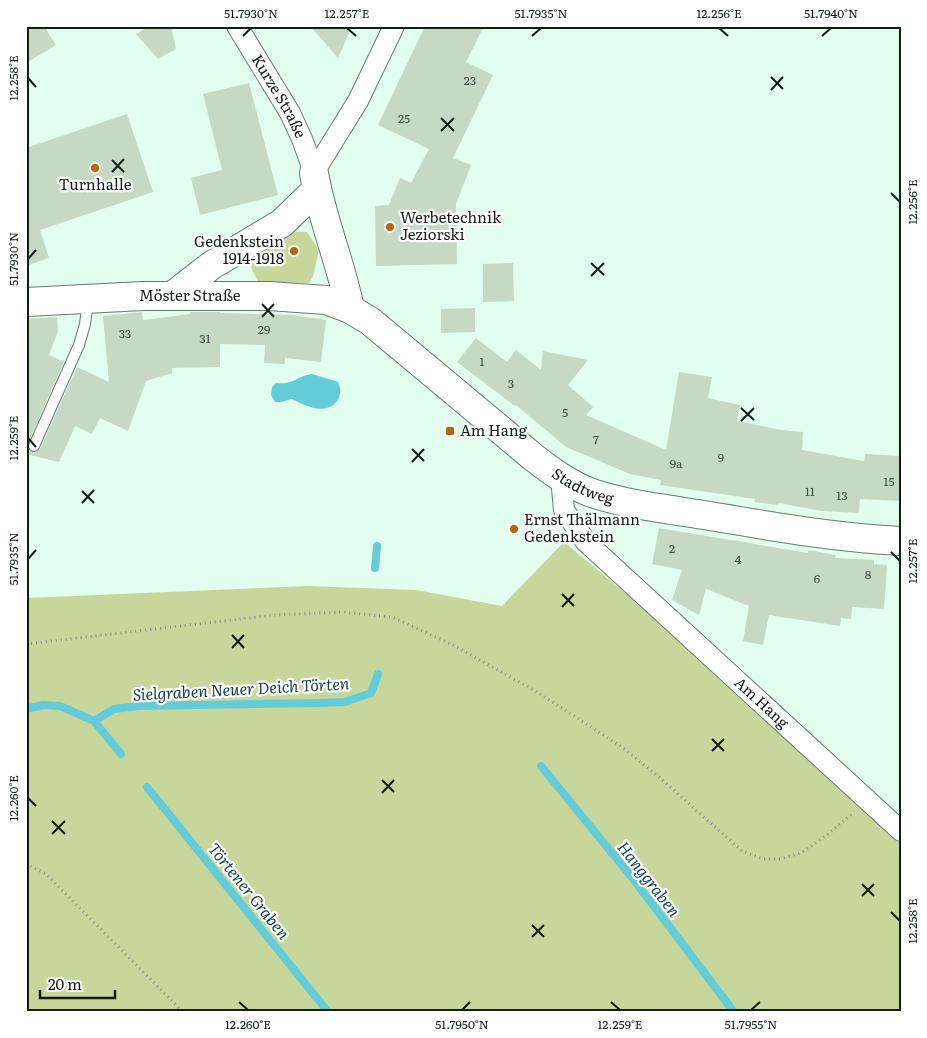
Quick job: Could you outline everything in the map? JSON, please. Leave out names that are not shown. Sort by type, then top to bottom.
[{"type":"street","name":"Kurze Straße","points":[[237,26],[290,113],[302,139],[315,181]]},
{"type":"street","points":[[172,296],[212,265],[282,223],[315,181],[358,101],[394,26]]},
{"type":"street","points":[[315,181],[331,243],[344,278],[350,310]]},
{"type":"street","name":"Möster Straße","points":[[26,302],[143,296],[270,296],[326,300],[350,310]]},
{"type":"street","name":"Stadtweg","points":[[350,310],[379,328],[497,428],[561,478],[590,492],[621,501],[866,539],[901,541]]},
{"type":"street","name":"Am Hang","points":[[561,478],[564,510],[586,542],[901,831]]},
{"type":"lane","points":[[34,446],[79,345],[85,324],[88,300]]},
{"type":"path","points":[[26,644],[275,615],[343,612],[392,617],[452,645],[568,712],[622,748],[742,851],[763,859],[780,859],[801,853],[828,834],[868,800]]},
{"type":"path","points":[[26,864],[46,874],[183,1012]]},
{"type":"green space","points":[[287,231],[307,232],[319,250],[313,276],[309,283],[258,282],[251,267],[260,248]]},
{"type":"green space","points":[[564,542],[653,616],[901,838],[901,1012],[26,1012],[26,598],[309,586],[416,590],[502,606]]},
{"type":"water","points":[[312,374],[338,382],[340,394],[332,406],[321,409],[315,408],[292,399],[275,402],[271,395],[272,387],[276,383],[292,382]]},
{"type":"building","points":[[26,26],[44,26],[56,45],[26,63]]},
{"type":"building","points":[[150,26],[171,26],[176,49],[158,59],[136,34]]},
{"type":"building","points":[[310,26],[352,26],[338,58]]},
{"type":"building","points":[[425,26],[484,26],[466,62],[493,75],[453,158],[471,165],[456,204],[457,264],[376,266],[375,206],[389,205],[400,178],[411,183],[429,149],[378,125]]},
{"type":"building","points":[[249,83],[278,195],[200,215],[191,178],[222,170],[203,94]]},
{"type":"building","name":"Turnhalle","points":[[127,114],[153,192],[40,230],[49,258],[26,266],[26,148]]},
{"type":"building","points":[[513,263],[514,301],[483,302],[483,264]]},
{"type":"building","points":[[475,308],[475,332],[441,333],[441,309]]},
{"type":"building","points":[[142,312],[143,320],[190,314],[190,312],[220,312],[293,315],[326,320],[321,362],[285,358],[285,364],[264,363],[265,345],[220,344],[220,367],[172,368],[172,373],[146,381],[128,431],[100,418],[92,434],[75,426],[59,462],[26,454],[26,319],[57,317],[58,331],[49,355],[64,362],[28,443],[28,450],[34,453],[40,449],[77,367],[109,382],[103,316]]},
{"type":"building","points":[[476,338],[507,362],[516,350],[541,370],[543,351],[588,360],[568,385],[593,407],[586,415],[666,450],[679,372],[712,377],[708,398],[740,405],[737,421],[781,430],[803,432],[802,450],[864,461],[865,454],[901,456],[901,501],[860,499],[859,513],[821,511],[779,503],[778,505],[754,502],[755,499],[660,485],[661,480],[630,474],[566,447],[516,405],[457,362]]},
{"type":"building","points":[[659,528],[808,553],[808,550],[836,555],[835,558],[874,560],[874,564],[887,565],[884,609],[852,607],[851,619],[841,618],[840,626],[769,615],[763,645],[743,641],[749,606],[706,589],[699,615],[672,600],[682,570],[652,564]]},
{"type":"waterway","name":"Sielgraben Neuer Deich Törten","points":[[375,568],[377,546]]},
{"type":"waterway","name":"Sielgraben Neuer Deich Törten","points":[[94,721],[114,709],[140,706],[345,702],[371,693],[378,674]]},
{"type":"waterway","name":"Törtener Graben","points":[[26,709],[43,705],[60,706],[94,721],[121,754]]},
{"type":"waterway","name":"Hanggraben","points":[[541,766],[634,880],[734,1012]]},
{"type":"waterway","name":"Törtener Graben","points":[[147,787],[328,1012]]},
{"type":"place","name":"Turnhalle","points":[[95,168]]},
{"type":"place","name":"Werbetechnik Jeziorski","points":[[390,227]]},
{"type":"place","name":"Gedenkstein 1914-1918","points":[[294,251]]},
{"type":"place","name":"Am Hang","points":[[450,431]]},
{"type":"place","name":"Ernst Thälmann Gedenkstein","points":[[514,529]]}]
